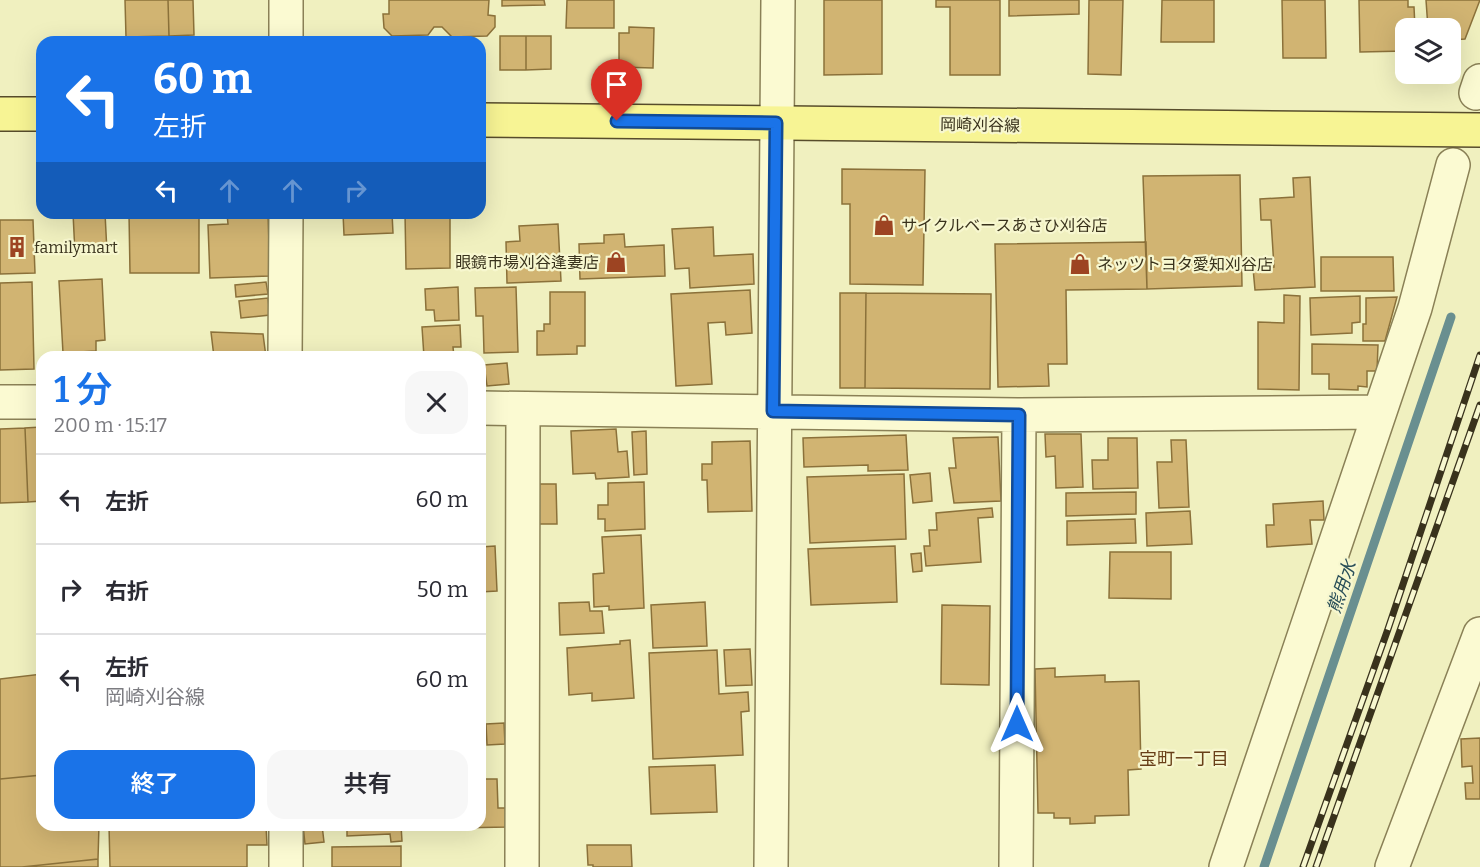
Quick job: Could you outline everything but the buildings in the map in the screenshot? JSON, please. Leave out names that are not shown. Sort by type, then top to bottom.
[{"type":"main road","points":[[0,114],[36,114]]},
{"type":"main road","name":"岡崎刈谷線","points":[[486,120],[1472,130]]},
{"type":"street","points":[[286,0],[286,36]]},
{"type":"street","points":[[771,867],[778,0]]},
{"type":"street","points":[[1226,867],[1415,308],[1453,165]]},
{"type":"street","points":[[285,351],[286,219]]},
{"type":"street","points":[[0,402],[36,402]]},
{"type":"street","points":[[486,408],[1019,415],[1379,412]]},
{"type":"street","points":[[522,867],[523,409]]},
{"type":"street","points":[[1017,867],[1019,415]]},
{"type":"street","points":[[1392,867],[1480,634]]},
{"type":"street","points":[[286,831],[286,867]]},
{"type":"waterway","name":"熊用水","points":[[1264,867],[1451,317]]},
{"type":"railway","points":[[1303,867],[1388,629],[1480,355]]},
{"type":"railway","points":[[1316,867],[1480,405]]},
{"type":"place","name":"サイクルベースあさひ刈谷店","points":[[884,225]]},
{"type":"place","name":"familymart","points":[[17,247]]},
{"type":"place","name":"眼鏡市場刈谷逢妻店","points":[[616,262]]},
{"type":"place","name":"ネッツトヨタ愛知刈谷店","points":[[1080,264]]},
{"type":"district","name":"宝町一丁目","points":[[1184,759]]},
{"type":"route","points":[[617,121],[776,123],[773,411],[1019,415],[1017,724]]}]
